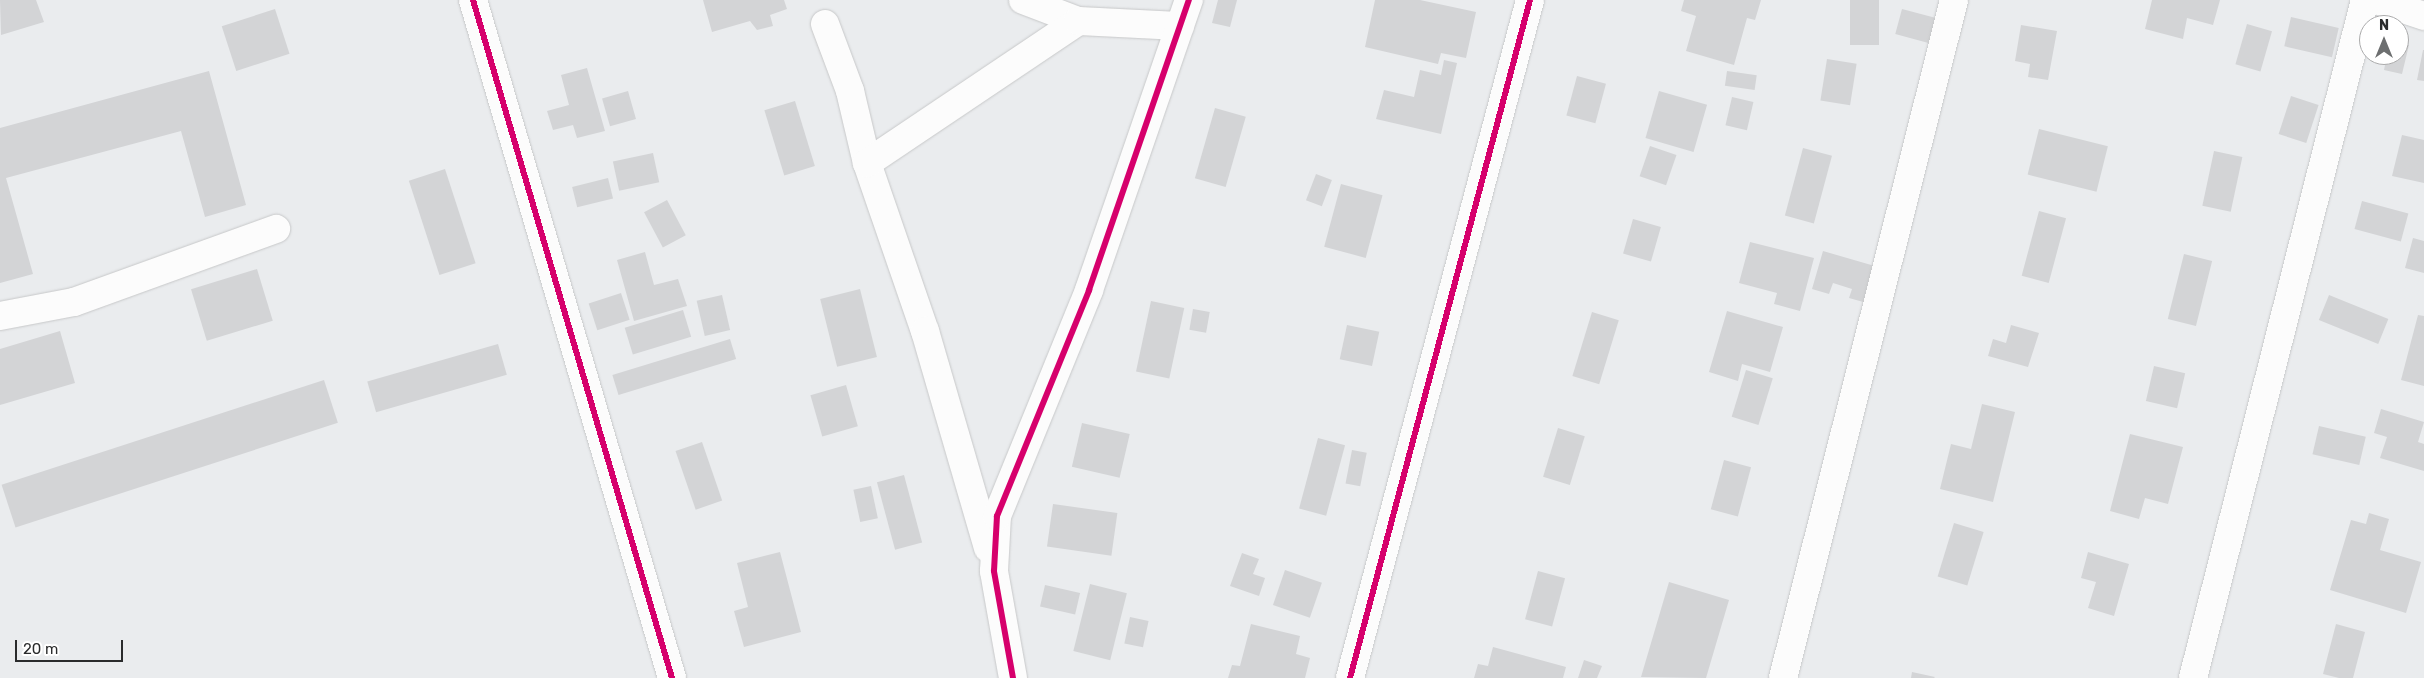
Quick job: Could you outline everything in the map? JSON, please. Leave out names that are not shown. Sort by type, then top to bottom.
[{"type":"street","points":[[473,0],[672,678]]},
{"type":"street","points":[[1022,0],[1078,21],[1180,26]]},
{"type":"street","points":[[994,571],[996,516],[1089,290],[1189,0]]},
{"type":"street","points":[[1350,678],[1530,0]]},
{"type":"street","points":[[1782,678],[1954,0]]},
{"type":"street","points":[[2193,678],[2365,0]]},
{"type":"street","points":[[2376,0],[2424,16]]},
{"type":"street","points":[[867,163],[1078,21]]},
{"type":"street","points":[[825,24],[850,91],[867,163],[925,331],[994,571],[1013,678]]},
{"type":"street","points":[[0,316],[74,302],[276,229]]},
{"type":"building","points":[[0,0],[36,0],[44,22],[1,35]]},
{"type":"building","points":[[703,0],[784,0],[787,9],[770,15],[773,26],[757,30],[750,21],[712,32]]},
{"type":"building","points":[[1218,0],[1237,0],[1230,27],[1212,23]]},
{"type":"building","points":[[1375,0],[1420,0],[1476,12],[1466,58],[1441,53],[1438,64],[1365,47]]},
{"type":"building","points":[[1684,0],[1761,0],[1755,20],[1747,18],[1734,65],[1686,51],[1696,16],[1681,11]]},
{"type":"building","points":[[1850,0],[1879,0],[1879,45],[1850,45]]},
{"type":"building","points":[[2152,0],[2220,0],[2213,25],[2187,18],[2183,39],[2145,29]]},
{"type":"building","points":[[275,9],[290,54],[236,71],[222,26]]},
{"type":"building","points":[[1902,9],[1943,20],[1936,45],[1895,34]]},
{"type":"building","points":[[2291,17],[2339,28],[2332,57],[2284,46]]},
{"type":"building","points":[[2247,24],[2272,31],[2260,72],[2235,64]]},
{"type":"building","points":[[2021,25],[2057,31],[2048,80],[2028,77],[2030,64],[2015,61]]},
{"type":"building","points":[[2424,50],[2424,81],[2417,80]]},
{"type":"building","points":[[1827,59],[1857,64],[1850,105],[1820,100]]},
{"type":"building","points":[[1444,60],[1457,63],[1441,134],[1376,119],[1384,90],[1414,97],[1420,70],[1441,75]]},
{"type":"building","points":[[2385,65],[2404,65],[2402,74],[2384,70]]},
{"type":"building","points":[[587,68],[605,131],[577,138],[573,125],[553,130],[547,111],[569,105],[561,75]]},
{"type":"building","points":[[209,71],[246,205],[205,217],[181,131],[6,178],[33,274],[0,283],[0,128]]},
{"type":"building","points":[[1727,71],[1757,75],[1755,90],[1725,86]]},
{"type":"building","points":[[1577,76],[1606,84],[1595,123],[1566,116]]},
{"type":"building","points":[[628,91],[636,119],[610,126],[602,98]]},
{"type":"building","points":[[1659,91],[1707,105],[1694,152],[1645,138]]},
{"type":"building","points":[[2291,96],[2319,105],[2306,143],[2279,134]]},
{"type":"building","points":[[1732,97],[1753,102],[1747,130],[1725,125]]},
{"type":"building","points":[[795,101],[815,166],[784,175],[764,110]]},
{"type":"building","points":[[1215,108],[1246,117],[1226,187],[1195,178]]},
{"type":"building","points":[[2039,129],[2108,146],[2097,192],[2028,175]]},
{"type":"building","points":[[2402,135],[2424,140],[2424,183],[2392,176]]},
{"type":"building","points":[[1650,146],[1676,155],[1666,185],[1640,176]]},
{"type":"building","points":[[1803,148],[1832,156],[1814,223],[1785,216]]},
{"type":"building","points":[[2214,151],[2242,157],[2231,212],[2202,206]]},
{"type":"building","points":[[653,153],[659,182],[619,191],[613,162]]},
{"type":"building","points":[[445,169],[476,263],[439,275],[409,181]]},
{"type":"building","points":[[1316,174],[1332,180],[1322,206],[1306,200]]},
{"type":"building","points":[[608,178],[613,198],[577,207],[572,187]]},
{"type":"building","points":[[1341,184],[1383,195],[1366,258],[1324,247]]},
{"type":"building","points":[[667,200],[686,235],[663,248],[644,212]]},
{"type":"building","points":[[2362,201],[2408,213],[2401,241],[2354,229]]},
{"type":"building","points":[[2039,211],[2066,218],[2049,283],[2022,276]]},
{"type":"building","points":[[1633,219],[1661,227],[1651,262],[1623,254]]},
{"type":"building","points":[[2413,238],[2424,241],[2424,273],[2405,268]]},
{"type":"building","points":[[1750,242],[1814,258],[1800,311],[1774,304],[1777,293],[1739,283]]},
{"type":"building","points":[[1823,251],[1885,269],[1874,305],[1849,298],[1852,289],[1833,283],[1829,294],[1812,289]]},
{"type":"building","points":[[645,252],[654,285],[678,279],[687,306],[634,321],[617,260]]},
{"type":"building","points":[[2184,254],[2212,261],[2196,326],[2168,319]]},
{"type":"building","points":[[257,269],[273,321],[207,341],[191,289]]},
{"type":"building","points":[[860,289],[877,357],[837,367],[820,299]]},
{"type":"building","points":[[621,293],[630,320],[597,330],[589,304]]},
{"type":"building","points":[[722,295],[730,330],[705,336],[697,301]]},
{"type":"building","points":[[2329,295],[2388,319],[2378,344],[2319,320]]},
{"type":"building","points":[[1151,301],[1184,308],[1169,378],[1136,371]]},
{"type":"building","points":[[1193,309],[1210,312],[1206,333],[1189,330]]},
{"type":"building","points":[[683,310],[691,337],[633,355],[625,328]]},
{"type":"building","points":[[1727,311],[1783,327],[1770,372],[1742,364],[1738,381],[1709,372]]},
{"type":"building","points":[[1592,312],[1619,320],[1599,384],[1572,376]]},
{"type":"building","points":[[2418,315],[2424,316],[2424,386],[2401,380]]},
{"type":"building","points":[[1347,325],[1379,332],[1372,366],[1340,359]]},
{"type":"building","points":[[2011,325],[2039,333],[2028,367],[1988,356],[1993,339],[2006,343]]},
{"type":"building","points":[[60,331],[75,383],[0,405],[0,349]]},
{"type":"building","points":[[730,339],[736,359],[619,395],[612,375]]},
{"type":"building","points":[[498,344],[507,375],[376,412],[367,381]]},
{"type":"building","points":[[2154,366],[2185,373],[2177,408],[2146,401]]},
{"type":"building","points":[[1746,370],[1773,378],[1758,425],[1732,417]]},
{"type":"building","points":[[324,380],[338,423],[15,528],[2,485]]},
{"type":"building","points":[[846,385],[858,426],[822,437],[810,395]]},
{"type":"building","points":[[1982,404],[2015,412],[1993,502],[1940,489],[1951,444],[1971,449]]},
{"type":"building","points":[[2381,409],[2424,422],[2418,442],[2424,444],[2424,471],[2380,458],[2387,437],[2374,433]]},
{"type":"building","points":[[1082,423],[1130,434],[1120,478],[1072,467]]},
{"type":"building","points":[[2319,426],[2366,437],[2359,465],[2312,454]]},
{"type":"building","points":[[1558,428],[1585,436],[1570,485],[1543,477]]},
{"type":"building","points":[[2130,434],[2183,447],[2168,504],[2145,498],[2139,519],[2110,511]]},
{"type":"building","points":[[1318,438],[1345,445],[1326,516],[1299,509]]},
{"type":"building","points":[[702,442],[722,501],[696,510],[676,451]]},
{"type":"building","points":[[1352,450],[1367,453],[1360,486],[1346,483]]},
{"type":"building","points":[[1724,460],[1751,467],[1738,517],[1711,509]]},
{"type":"building","points":[[904,475],[922,543],[895,550],[877,482]]},
{"type":"building","points":[[871,486],[878,518],[860,522],[853,490]]},
{"type":"building","points":[[1053,504],[1117,513],[1111,556],[1047,547]]},
{"type":"building","points":[[2369,513],[2389,519],[2380,550],[2421,562],[2406,613],[2330,590],[2351,520],[2366,524]]},
{"type":"building","points":[[1954,523],[1984,532],[1967,586],[1938,577]]},
{"type":"building","points":[[780,552],[801,632],[744,647],[734,611],[748,607],[737,563]]},
{"type":"building","points":[[2088,552],[2129,564],[2114,616],[2088,608],[2096,582],[2081,578]]},
{"type":"building","points":[[1242,553],[1259,559],[1253,574],[1265,578],[1259,596],[1230,586]]},
{"type":"building","points":[[1285,570],[1322,583],[1310,618],[1273,605]]},
{"type":"building","points":[[1538,571],[1565,578],[1552,627],[1525,619]]},
{"type":"building","points":[[1669,582],[1729,600],[1706,678],[1641,677]]},
{"type":"building","points":[[1090,584],[1127,593],[1110,660],[1073,651]]},
{"type":"building","points":[[1045,585],[1080,593],[1075,615],[1040,606]]},
{"type":"building","points":[[1130,617],[1149,621],[1143,647],[1124,643]]},
{"type":"building","points":[[1251,624],[1300,636],[1296,654],[1310,658],[1305,678],[1228,678],[1232,665],[1240,666]]},
{"type":"building","points":[[2336,624],[2365,632],[2353,678],[2339,678],[2323,674]]},
{"type":"building","points":[[1493,647],[1566,667],[1563,678],[1474,678],[1478,664],[1488,666]]},
{"type":"building","points":[[1584,660],[1602,666],[1597,678],[1578,678]]},
{"type":"building","points":[[1912,672],[1935,677],[1911,678]]},
{"type":"cycle path","points":[[473,0],[672,678]]},
{"type":"cycle path","points":[[1013,678],[994,571],[997,516],[1089,290],[1189,0]]},
{"type":"cycle path","points":[[1350,678],[1530,0]]}]
